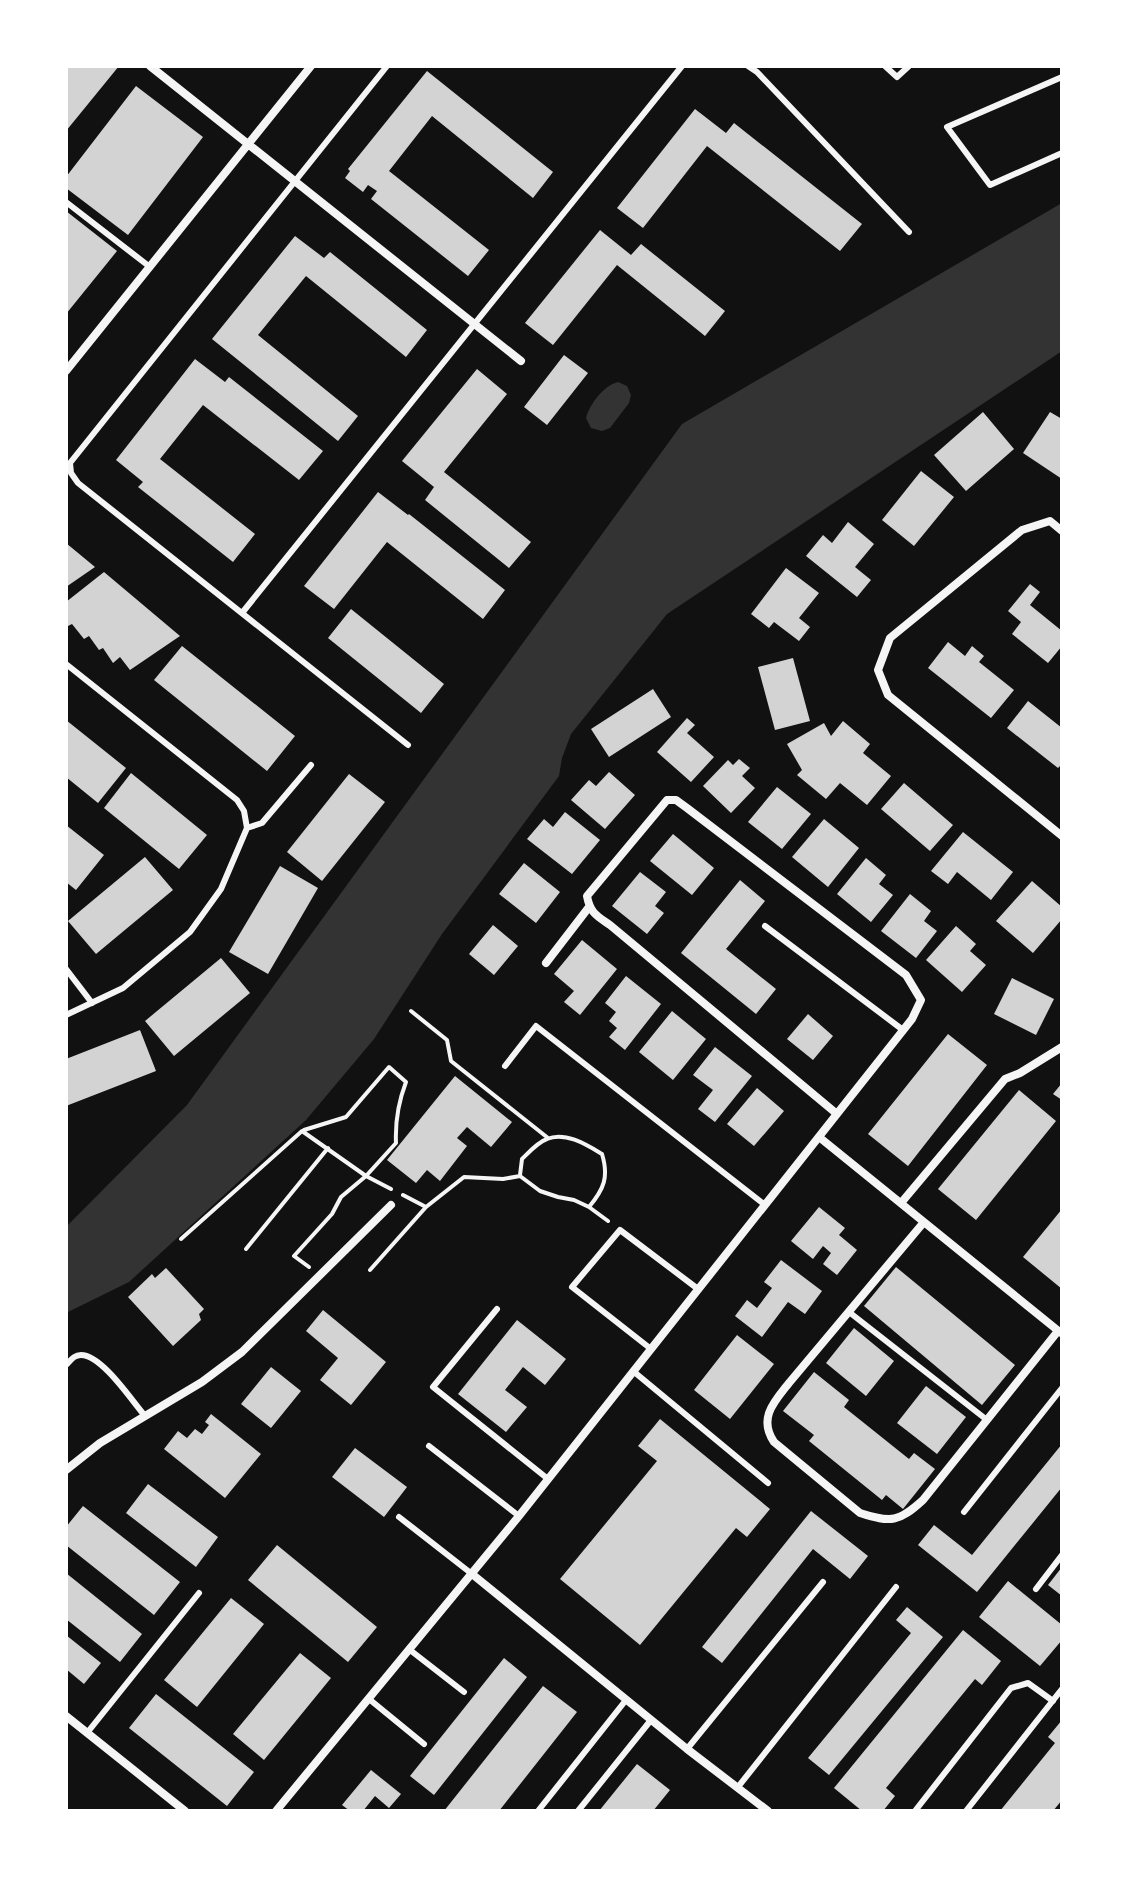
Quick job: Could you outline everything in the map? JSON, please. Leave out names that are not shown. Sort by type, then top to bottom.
[{"type":"street","points":[[150,66],[521,361]]},
{"type":"street","points":[[66,371],[311,66]]},
{"type":"street","points":[[1062,531],[1050,521],[1022,530],[890,638],[878,670],[888,695],[1062,836]]},
{"type":"street","points":[[276,1811],[519,1516],[633,1371],[651,1349],[698,1289],[819,1137],[912,1019],[921,1000],[906,975],[676,800],[667,800],[587,896],[589,907],[837,1114]]},
{"type":"street","points":[[546,963],[589,907]]},
{"type":"street","points":[[901,1203],[1005,1079],[1062,1047]]},
{"type":"street","points":[[819,1137],[1060,1329],[923,1500],[905,1516],[878,1518],[860,1513],[774,1442],[769,1434],[767,1416],[775,1400],[924,1222]]},
{"type":"street","points":[[66,1470],[100,1443],[202,1382],[242,1352],[391,1205]]},
{"type":"street","points":[[472,1574],[768,1811]]},
{"type":"street","points":[[66,1716],[185,1811]]},
{"type":"lane","points":[[387,66],[70,463],[71,473],[78,483],[408,745]]},
{"type":"lane","points":[[242,613],[682,66]]},
{"type":"lane","points":[[748,66],[909,232]]},
{"type":"lane","points":[[885,66],[897,77],[909,66]]},
{"type":"lane","points":[[1062,77],[947,127],[990,185],[1062,153]]},
{"type":"lane","points":[[66,202],[150,267]]},
{"type":"lane","points":[[66,664],[237,800],[244,811],[247,828],[221,889],[190,932],[123,988],[66,1015]]},
{"type":"lane","points":[[247,828],[262,823],[311,765]]},
{"type":"lane","points":[[765,926],[903,1030]]},
{"type":"lane","points":[[66,969],[92,1003]]},
{"type":"lane","points":[[505,1066],[536,1026],[765,1205]]},
{"type":"lane","points":[[651,1349],[572,1287],[620,1230],[698,1289]]},
{"type":"lane","points":[[497,1309],[433,1387],[548,1479]]},
{"type":"lane","points":[[849,1312],[987,1420]]},
{"type":"lane","points":[[66,1365],[76,1355],[91,1357],[113,1377],[145,1416]]},
{"type":"lane","points":[[633,1371],[768,1483]]},
{"type":"lane","points":[[964,1512],[1062,1388]]},
{"type":"lane","points":[[429,1446],[519,1516]]},
{"type":"lane","points":[[399,1517],[472,1574]]},
{"type":"lane","points":[[1036,1589],[1062,1555]]},
{"type":"lane","points":[[687,1749],[823,1582]]},
{"type":"lane","points":[[738,1787],[896,1587]]},
{"type":"lane","points":[[87,1733],[199,1593]]},
{"type":"lane","points":[[410,1650],[464,1692]]},
{"type":"lane","points":[[915,1811],[1011,1688],[1028,1683],[1053,1701]]},
{"type":"lane","points":[[966,1811],[1062,1689]]},
{"type":"lane","points":[[369,1699],[424,1744]]},
{"type":"lane","points":[[538,1811],[626,1700]]},
{"type":"lane","points":[[578,1811],[651,1720]]},
{"type":"path","points":[[411,1011],[447,1040],[451,1061],[548,1138]]},
{"type":"path","points":[[181,1239],[302,1131],[346,1117],[389,1067],[406,1082],[398,1104],[396,1143],[366,1176],[341,1197],[332,1214],[294,1256],[320,1276]]},
{"type":"path","points":[[246,1249],[328,1148],[302,1131]]},
{"type":"path","points":[[520,1176],[522,1159],[548,1138],[558,1137],[585,1144],[602,1154],[606,1166],[605,1181],[589,1207]]},
{"type":"path","points":[[426,1207],[464,1177],[487,1179],[520,1176],[540,1191],[589,1207],[620,1230]]},
{"type":"shaded area","points":[[1062,203],[1062,351],[667,614],[571,734],[559,776],[442,934],[374,1039],[306,1120],[129,1282],[66,1313],[66,1227],[187,1105],[682,424]]},
{"type":"shaded area","points":[[618,382],[627,386],[631,395],[629,403],[610,428],[602,431],[591,428],[586,418],[591,407],[602,391]]},
{"type":"building","points":[[66,66],[119,66],[66,131]]},
{"type":"building","points":[[427,71],[553,172],[533,198],[432,116],[389,171],[489,250],[468,276],[371,199],[377,191],[368,185],[363,192],[345,178],[350,171],[348,169]]},
{"type":"building","points":[[136,86],[203,137],[128,235],[66,188],[66,177]]},
{"type":"building","points":[[695,109],[726,133],[734,123],[862,224],[840,251],[707,146],[643,228],[617,208]]},
{"type":"building","points":[[66,211],[117,251],[66,314]]},
{"type":"building","points":[[600,230],[631,255],[641,244],[725,311],[705,336],[617,265],[553,345],[525,323]]},
{"type":"building","points":[[295,236],[324,258],[330,252],[427,330],[406,357],[306,276],[258,335],[358,416],[338,441],[212,339]]},
{"type":"building","points":[[564,355],[588,373],[547,425],[524,407]]},
{"type":"building","points":[[195,359],[225,382],[229,377],[323,451],[299,480],[203,405],[160,459],[255,534],[233,562],[138,487],[143,482],[116,460]]},
{"type":"building","points":[[477,369],[507,394],[444,472],[531,542],[509,568],[425,500],[434,487],[402,461]]},
{"type":"building","points":[[983,412],[1014,449],[966,491],[934,455]]},
{"type":"building","points":[[1050,412],[1062,419],[1062,479],[1023,453]]},
{"type":"building","points":[[921,471],[954,497],[914,546],[882,520]]},
{"type":"building","points":[[378,492],[505,590],[483,619],[387,542],[334,609],[304,586]]},
{"type":"building","points":[[848,522],[874,544],[855,567],[871,580],[857,597],[806,556],[823,535],[832,543]]},
{"type":"building","points":[[66,543],[95,567],[66,587]]},
{"type":"building","points":[[786,568],[819,593],[799,618],[810,627],[799,641],[774,622],[769,628],[751,614]]},
{"type":"building","points":[[104,572],[180,636],[130,670],[120,657],[113,663],[103,648],[99,650],[89,636],[84,639],[72,624],[66,624],[66,602]]},
{"type":"building","points":[[1030,584],[1040,592],[1030,605],[1062,631],[1062,646],[1048,663],[1012,634],[1021,622],[1008,611]]},
{"type":"building","points":[[351,609],[444,684],[421,713],[328,638]]},
{"type":"building","points":[[948,642],[965,656],[972,646],[984,656],[979,662],[1014,690],[991,718],[928,668]]},
{"type":"building","points":[[182,646],[295,736],[267,771],[154,680]]},
{"type":"building","points":[[793,658],[810,721],[775,730],[758,667]]},
{"type":"building","points":[[653,689],[671,717],[609,757],[591,729]]},
{"type":"building","points":[[1028,701],[1062,728],[1062,764],[1058,768],[1007,728]]},
{"type":"building","points":[[687,718],[695,725],[687,733],[714,757],[691,782],[657,752]]},
{"type":"building","points":[[66,720],[126,768],[98,803],[66,777]]},
{"type":"building","points":[[843,721],[870,744],[863,753],[891,776],[867,805],[840,783],[826,799],[797,775],[802,770],[787,744],[824,723],[831,736]]},
{"type":"building","points":[[739,759],[750,768],[742,776],[755,788],[731,813],[703,786],[728,760],[733,765]]},
{"type":"building","points":[[609,772],[635,795],[605,829],[571,800],[589,780],[596,786]]},
{"type":"building","points":[[131,773],[207,835],[179,869],[104,808]]},
{"type":"building","points":[[349,774],[385,802],[322,881],[287,852]]},
{"type":"building","points":[[904,783],[953,825],[930,851],[881,809]]},
{"type":"building","points":[[777,787],[811,814],[782,849],[748,822]]},
{"type":"building","points":[[565,812],[600,840],[572,874],[527,839],[544,819],[553,827]]},
{"type":"building","points":[[824,819],[859,848],[828,887],[792,857]]},
{"type":"building","points":[[66,825],[104,855],[76,890],[66,882]]},
{"type":"building","points":[[963,832],[1013,872],[991,900],[957,872],[948,884],[931,871]]},
{"type":"building","points":[[673,834],[714,868],[692,895],[650,861]]},
{"type":"building","points":[[145,857],[173,890],[96,954],[68,921]]},
{"type":"building","points":[[866,858],[886,875],[879,884],[893,895],[871,922],[837,894]]},
{"type":"building","points":[[524,863],[560,892],[536,923],[499,894]]},
{"type":"building","points":[[280,866],[318,888],[268,974],[229,952]]},
{"type":"building","points":[[640,872],[666,892],[655,906],[664,913],[647,934],[612,906]]},
{"type":"building","points":[[740,880],[765,901],[726,949],[776,989],[756,1014],[681,953]]},
{"type":"building","points":[[1032,881],[1062,907],[1062,919],[1033,953],[996,921]]},
{"type":"building","points":[[910,894],[931,911],[924,921],[937,931],[916,958],[881,931]]},
{"type":"building","points":[[493,925],[518,946],[494,975],[469,954]]},
{"type":"building","points":[[956,926],[976,944],[970,951],[986,965],[962,992],[926,960]]},
{"type":"building","points":[[582,940],[617,969],[580,1015],[564,1002],[574,991],[554,974]]},
{"type":"building","points":[[221,958],[250,993],[174,1056],[145,1021]]},
{"type":"building","points":[[626,976],[661,1004],[625,1050],[609,1037],[617,1028],[609,1021],[616,1012],[605,1003]]},
{"type":"building","points":[[1012,978],[1054,999],[1036,1035],[994,1014]]},
{"type":"building","points":[[672,1011],[706,1039],[673,1080],[639,1052]]},
{"type":"building","points":[[808,1014],[833,1036],[813,1060],[787,1039]]},
{"type":"building","points":[[140,1030],[156,1071],[66,1106],[66,1059]]},
{"type":"building","points":[[948,1034],[987,1065],[908,1166],[868,1134]]},
{"type":"building","points":[[715,1047],[752,1076],[715,1122],[698,1109],[713,1090],[693,1075]]},
{"type":"building","points":[[455,1076],[512,1122],[491,1147],[467,1127],[457,1138],[467,1146],[440,1181],[427,1170],[416,1183],[387,1160]]},
{"type":"building","points":[[1062,1083],[1062,1100],[1053,1094]]},
{"type":"building","points":[[757,1088],[784,1111],[754,1146],[727,1124]]},
{"type":"building","points":[[1019,1090],[1056,1121],[976,1220],[938,1189]]},
{"type":"building","points":[[819,1207],[845,1228],[839,1235],[857,1250],[837,1275],[823,1264],[831,1253],[823,1246],[813,1259],[791,1241]]},
{"type":"building","points":[[1062,1209],[1062,1289],[1023,1257]]},
{"type":"building","points":[[781,1260],[822,1291],[805,1314],[788,1302],[762,1337],[735,1316],[747,1300],[757,1308],[772,1288],[764,1282]]},
{"type":"building","points":[[896,1267],[1015,1365],[982,1405],[864,1306]]},
{"type":"building","points":[[166,1268],[204,1309],[199,1314],[201,1320],[173,1346],[128,1297],[152,1274],[155,1278]]},
{"type":"building","points":[[323,1310],[386,1362],[351,1405],[320,1380],[338,1358],[306,1331]]},
{"type":"building","points":[[517,1320],[566,1359],[545,1385],[523,1367],[505,1390],[527,1407],[506,1432],[458,1394]]},
{"type":"building","points":[[854,1328],[894,1361],[866,1396],[826,1363]]},
{"type":"building","points":[[737,1335],[774,1364],[730,1419],[694,1390]]},
{"type":"building","points":[[271,1367],[301,1391],[271,1428],[241,1404]]},
{"type":"building","points":[[814,1372],[849,1400],[844,1407],[909,1459],[914,1453],[935,1469],[903,1509],[886,1495],[882,1500],[809,1441],[814,1435],[783,1411]]},
{"type":"building","points":[[926,1386],[966,1417],[937,1454],[897,1423]]},
{"type":"building","points":[[211,1414],[261,1454],[225,1498],[164,1449],[178,1431],[187,1438],[195,1429],[202,1434],[209,1425],[205,1422]]},
{"type":"building","points":[[660,1419],[770,1509],[747,1537],[736,1528],[640,1645],[560,1579],[657,1461],[638,1446]]},
{"type":"building","points":[[1062,1444],[1062,1487],[977,1592],[918,1545],[934,1525],[972,1555]]},
{"type":"building","points":[[355,1448],[407,1487],[384,1517],[332,1477]]},
{"type":"building","points":[[148,1484],[218,1537],[196,1567],[126,1513]]},
{"type":"building","points":[[83,1506],[180,1582],[154,1615],[66,1545],[66,1527]]},
{"type":"building","points":[[811,1511],[868,1556],[850,1579],[813,1549],[722,1663],[702,1647]]},
{"type":"building","points":[[277,1545],[377,1627],[348,1662],[248,1580]]},
{"type":"building","points":[[1062,1567],[1062,1596],[1048,1585]]},
{"type":"building","points":[[66,1573],[142,1634],[120,1662],[66,1619]]},
{"type":"building","points":[[1008,1581],[1062,1625],[1062,1640],[1040,1666],[979,1617]]},
{"type":"building","points":[[231,1598],[264,1624],[197,1707],[164,1680]]},
{"type":"building","points":[[907,1607],[943,1637],[829,1775],[808,1758],[911,1633],[896,1620]]},
{"type":"building","points":[[963,1630],[1001,1661],[982,1685],[975,1679],[886,1788],[895,1796],[883,1811],[862,1811],[834,1788]]},
{"type":"building","points":[[66,1635],[101,1663],[84,1684],[66,1669]]},
{"type":"building","points":[[300,1653],[331,1678],[264,1760],[233,1734]]},
{"type":"building","points":[[504,1658],[527,1677],[434,1795],[410,1776]]},
{"type":"building","points":[[543,1686],[577,1712],[499,1811],[444,1811]]},
{"type":"building","points":[[156,1694],[254,1772],[227,1806],[129,1728]]},
{"type":"building","points":[[1062,1720],[1062,1800],[1053,1811],[1000,1811],[1055,1743],[1048,1737]]},
{"type":"building","points":[[637,1764],[670,1790],[653,1811],[599,1811]]},
{"type":"building","points":[[371,1770],[401,1794],[389,1808],[375,1796],[363,1811],[350,1811],[342,1805]]}]
